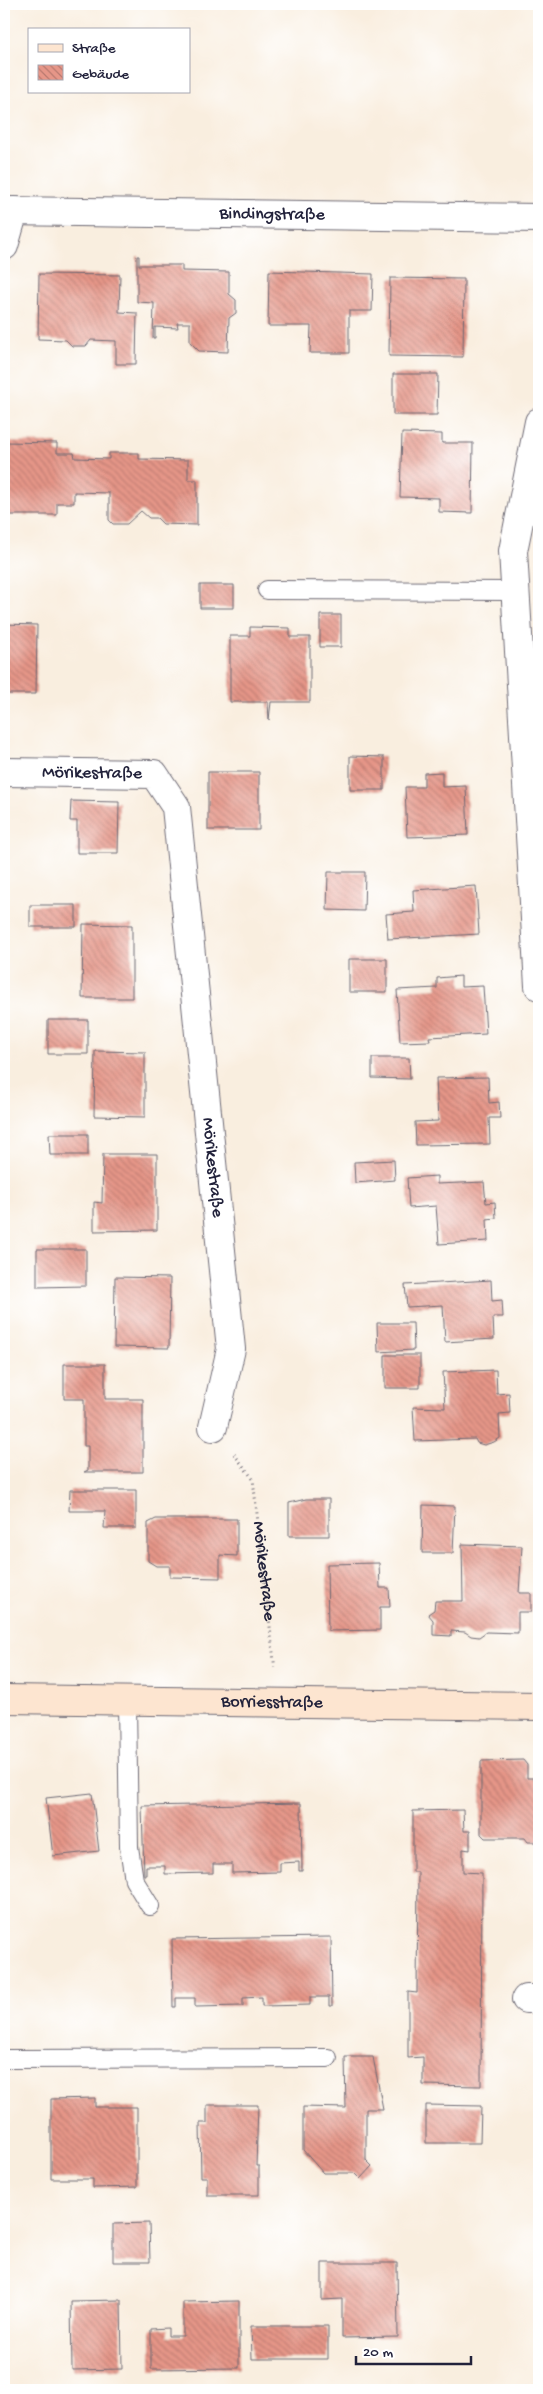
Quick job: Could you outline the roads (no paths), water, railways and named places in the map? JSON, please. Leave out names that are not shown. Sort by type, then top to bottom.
[{"type":"main road","name":"Borriesstraße","points":[[4,1699],[539,1706]]},
{"type":"street","name":"Bindingstraße","points":[[9,211],[539,218]]},
{"type":"street","points":[[4,246],[9,211]]},
{"type":"street","points":[[539,422],[513,550],[539,986]]},
{"type":"street","name":"Mörikestraße","points":[[4,772],[154,774],[176,807],[231,1349],[213,1427]]},
{"type":"lane","points":[[267,590],[515,591]]},
{"type":"lane","points":[[127,1701],[128,1847],[134,1880],[150,1906]]},
{"type":"lane","points":[[4,2059],[328,2058]]}]
